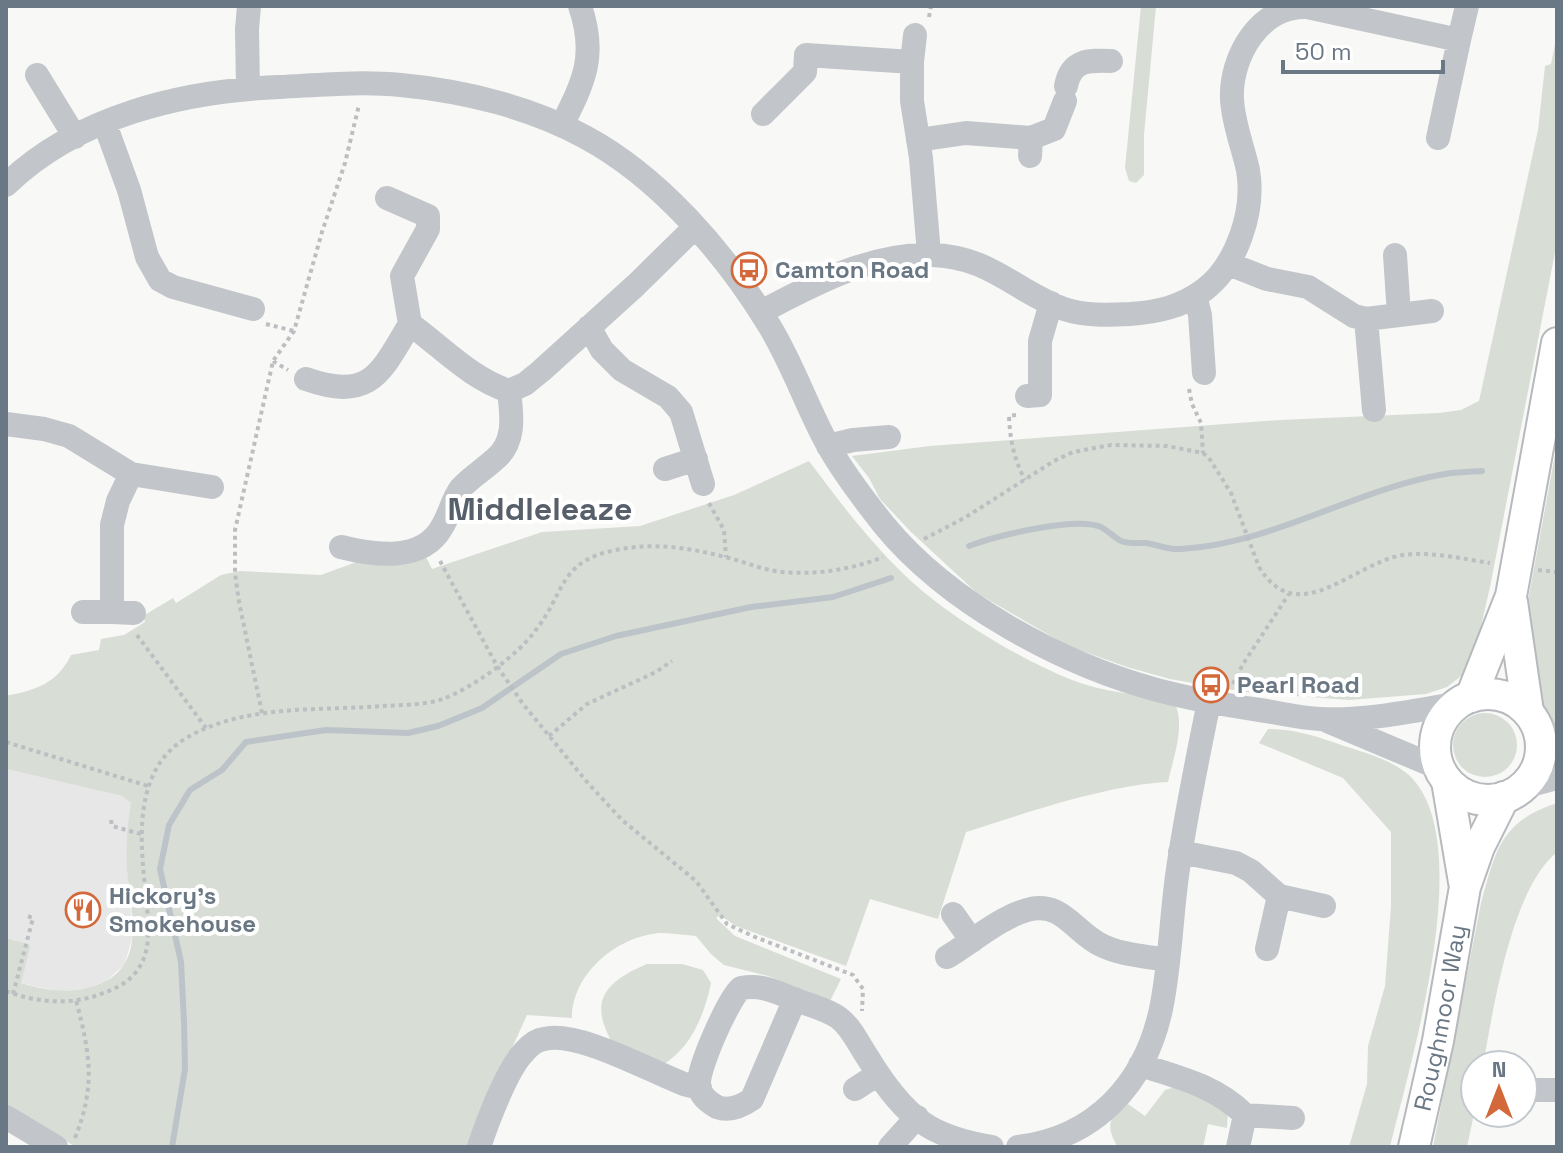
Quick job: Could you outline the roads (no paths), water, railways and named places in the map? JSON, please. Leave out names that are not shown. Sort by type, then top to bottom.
[{"type":"main road","name":"Roughmoor Way","points":[[1465,887],[1460,847],[1435,754],[1436,737],[1441,722],[1465,700],[1511,596],[1557,343]]},
{"type":"main road","name":"Roughmoor Way","points":[[1414,1147],[1438,1041],[1465,887],[1479,847],[1512,793],[1534,773],[1540,759],[1540,726],[1511,596]]},
{"type":"main road","points":[[1465,700],[1482,694],[1499,695],[1514,701],[1540,726]]},
{"type":"main road","points":[[1443,775],[1458,791],[1471,797],[1486,800],[1512,793]]},
{"type":"street","points":[[248,88],[249,6]]},
{"type":"street","points":[[562,125],[584,82],[588,65],[589,45],[580,6]]},
{"type":"street","points":[[1438,138],[1467,6]]},
{"type":"street","points":[[761,312],[850,270],[877,261],[929,254],[982,265],[1051,303],[1080,313],[1130,314],[1174,307],[1218,278],[1229,264],[1241,233],[1249,178],[1232,103],[1235,69],[1241,53],[1257,29],[1278,9],[1307,7],[1459,40]]},
{"type":"street","points":[[915,35],[912,101],[929,254]]},
{"type":"street","points":[[763,114],[805,72],[806,55],[912,62]]},
{"type":"street","points":[[918,140],[966,133],[1031,147],[1054,129],[1066,94],[1068,74],[1076,66],[1087,62],[1111,61]]},
{"type":"street","points":[[37,75],[75,137]]},
{"type":"street","points":[[6,185],[39,159],[75,137],[105,124],[175,100],[248,88],[364,83],[416,87],[466,95],[562,125],[621,159],[731,268],[761,312],[795,373],[828,446],[861,494],[905,548],[971,601],[1060,653],[1133,682],[1219,704],[1321,719],[1412,711],[1465,700]]},
{"type":"street","points":[[105,124],[126,179],[147,257],[160,280],[173,287],[253,309]]},
{"type":"street","points":[[306,379],[321,385],[362,385],[382,372],[410,324],[402,276],[428,229],[439,216],[387,198]]},
{"type":"street","points":[[410,324],[474,376],[509,391],[525,384],[694,228]]},
{"type":"street","points":[[1395,255],[1399,315]]},
{"type":"street","points":[[1229,264],[1267,279],[1308,287],[1342,311],[1366,319],[1432,311]]},
{"type":"street","points":[[1195,296],[1200,315],[1204,373]]},
{"type":"street","points":[[1027,396],[1040,395],[1040,341],[1051,303]]},
{"type":"street","points":[[1366,319],[1374,410]]},
{"type":"street","points":[[589,327],[602,350],[622,370],[668,397],[681,412],[703,484]]},
{"type":"street","points":[[341,547],[390,555],[431,541],[442,528],[456,495],[505,447],[512,426],[509,391]]},
{"type":"street","points":[[6,424],[69,436],[131,474],[212,487]]},
{"type":"street","points":[[828,446],[889,437]]},
{"type":"street","points":[[665,469],[696,459]]},
{"type":"street","points":[[83,612],[123,613],[112,525],[118,501],[131,474]]},
{"type":"street","points":[[1018,1147],[1044,1145],[1062,1138],[1103,1112],[1121,1095],[1140,1065],[1161,1009],[1180,852],[1219,704]]},
{"type":"street","points":[[1321,719],[1443,775]]},
{"type":"street","points":[[1512,793],[1557,778]]},
{"type":"street","points":[[1180,852],[1236,863],[1251,871],[1279,896],[1324,906]]},
{"type":"street","points":[[1267,949],[1279,896]]},
{"type":"street","points":[[947,957],[1020,913],[1045,908],[1070,920],[1099,945],[1167,960]]},
{"type":"street","points":[[953,914],[972,941]]},
{"type":"street","points":[[795,999],[752,1099],[736,1108],[725,1109],[706,1100],[700,1088],[700,1074],[735,993],[741,988],[760,987],[795,999],[835,1015],[856,1039],[878,1074],[917,1117],[946,1135],[992,1147]]},
{"type":"street","points":[[479,1147],[517,1060],[535,1042],[544,1039],[557,1037],[579,1041],[657,1074],[700,1088]]},
{"type":"street","points":[[1140,1065],[1206,1088],[1232,1102],[1245,1115],[1293,1118]]},
{"type":"street","points":[[855,1089],[878,1074]]},
{"type":"street","points":[[1238,1147],[1245,1115]]},
{"type":"street","points":[[890,1147],[917,1117]]},
{"type":"street","points":[[6,1119],[65,1143]]},
{"type":"waterway","points":[[969,546],[997,537],[1073,524],[1101,527],[1127,543],[1176,549],[1215,545],[1281,527],[1412,481],[1482,471]]},
{"type":"waterway","points":[[172,1147],[185,1069],[184,1021],[181,962],[160,869],[169,825],[190,790],[222,770],[246,742],[326,730],[408,733],[438,726],[482,708],[561,654],[616,636],[751,607],[833,597],[891,578]]},
{"type":"place","name":"Camton Road","points":[[749,270]]},
{"type":"place","name":"Pearl Road","points":[[1211,685]]},
{"type":"place","name":"Hickory's Smokehouse","points":[[83,910]]},
{"type":"district","name":"Middleleaze","points":[[540,509]]}]
